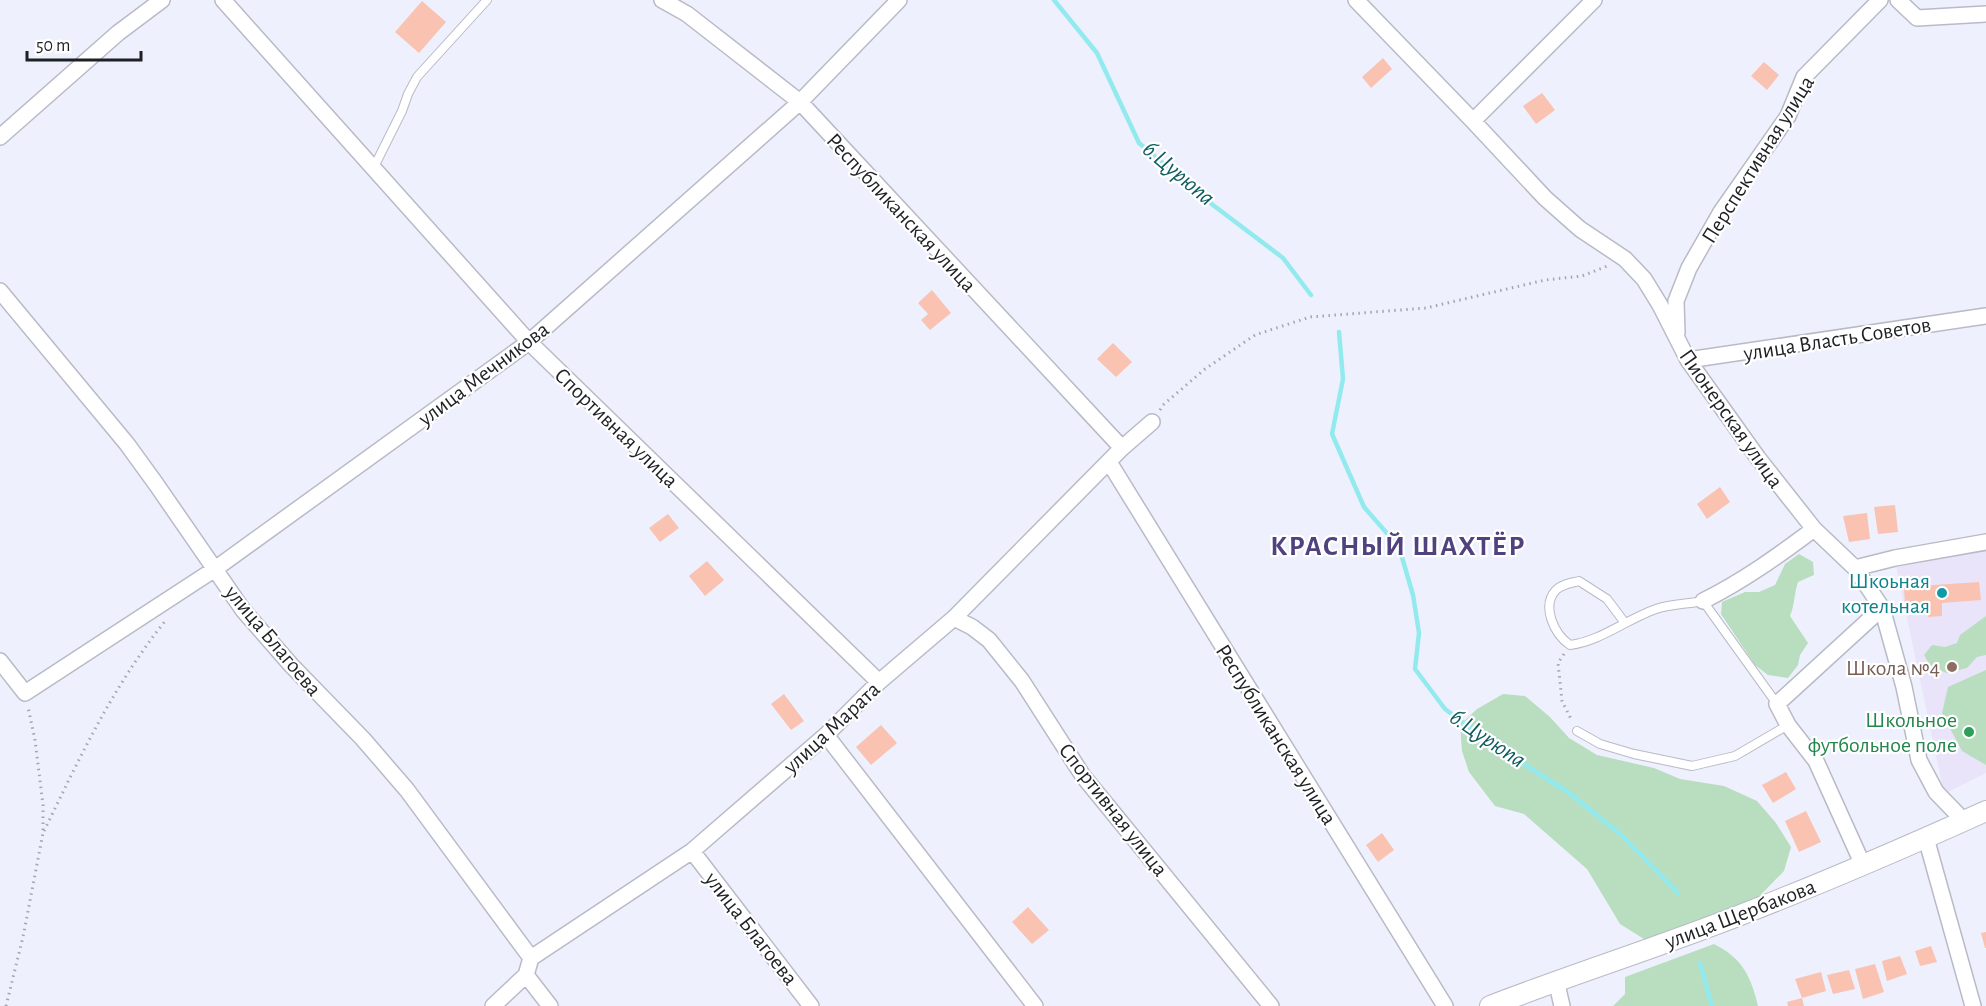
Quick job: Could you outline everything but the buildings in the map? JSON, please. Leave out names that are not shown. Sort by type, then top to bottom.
[{"type":"street","points":[[0,138],[118,33],[162,0]]},
{"type":"street","name":"Спортивная улица","points":[[223,0],[529,342],[879,682]]},
{"type":"street","name":"Республиканская улица","points":[[662,0],[687,14],[800,102],[1122,448]]},
{"type":"street","name":"улица Мечникова","points":[[25,693],[215,569],[529,342],[800,102],[899,0]]},
{"type":"street","name":"Пионерская улица","points":[[1356,0],[1545,198],[1580,229],[1625,259],[1644,279],[1688,360],[1758,458],[1814,529],[1855,568],[1882,608],[1904,687],[1919,760],[1936,792],[1964,821]]},
{"type":"street","points":[[1473,121],[1594,0]]},
{"type":"street","name":"Перспективная улица","points":[[1677,339],[1676,301],[1689,268],[1721,212],[1788,116],[1804,77],[1880,0]]},
{"type":"street","points":[[1898,0],[1917,18],[1986,14]]},
{"type":"street","name":"улица Благоева","points":[[0,291],[127,444],[243,610],[291,665],[363,739],[407,790],[531,958]]},
{"type":"street","name":"улица Власть Советов","points":[[1688,360],[1986,316]]},
{"type":"street","name":"улица Марата","points":[[531,958],[692,851],[826,735],[879,682],[954,618],[1122,448],[1152,422]]},
{"type":"street","name":"Республиканская улица","points":[[1108,462],[1445,1006]]},
{"type":"street","points":[[1703,601],[1733,586],[1814,529]]},
{"type":"street","points":[[1855,568],[1895,558],[1986,542]]},
{"type":"street","points":[[1863,865],[1816,761],[1788,725],[1777,704],[1882,608]]},
{"type":"street","name":"Спортивная улица","points":[[954,618],[972,627],[989,640],[1022,681],[1083,776],[1271,1006]]},
{"type":"street","points":[[0,661],[25,693]]},
{"type":"street","points":[[826,735],[1035,1006]]},
{"type":"street","name":"улица Щербакова","points":[[1490,1006],[1556,980],[1741,915],[1986,811]]},
{"type":"street","points":[[1926,837],[1973,1006]]},
{"type":"street","name":"улица Благоева","points":[[692,851],[811,1006]]},
{"type":"street","points":[[493,1006],[526,975],[531,958]]},
{"type":"street","points":[[526,975],[550,1006]]},
{"type":"street","points":[[1556,980],[1562,1006]]},
{"type":"lane","points":[[374,167],[417,77],[487,0]]},
{"type":"lane","points":[[1625,623],[1607,599],[1579,581],[1563,585],[1555,591],[1548,608],[1563,640],[1570,645],[1579,644],[1657,609],[1703,601],[1777,704]]},
{"type":"lane","points":[[1577,731],[1600,744],[1634,754],[1692,766],[1735,756],[1788,725]]},
{"type":"path","points":[[1152,422],[1163,405],[1205,369],[1255,335],[1310,317],[1426,308],[1545,280],[1582,276],[1625,259]]},
{"type":"path","points":[[43,833],[106,707],[141,651],[168,617]]},
{"type":"path","points":[[1570,645],[1558,663],[1562,701],[1577,731]]},
{"type":"path","points":[[6,1006],[23,937],[43,833],[35,740],[25,693]]},
{"type":"shaded area","name":"Школа №4","points":[[1986,545],[1986,773],[1944,794],[1895,561]]},
{"type":"green space","points":[[1799,554],[1813,562],[1814,575],[1798,582],[1790,616],[1808,643],[1800,655],[1798,665],[1788,678],[1768,675],[1755,665],[1721,614],[1722,602],[1745,592],[1759,592],[1775,585],[1785,564]]},
{"type":"green space","points":[[1986,616],[1986,655],[1977,657],[1967,668],[1947,673],[1931,667],[1924,655],[1932,645],[1945,647],[1957,643],[1960,635]]},
{"type":"green space","name":"Школьное футбольное поле","points":[[1986,670],[1986,765],[1962,751],[1942,713],[1948,687]]},
{"type":"green space","points":[[1503,694],[1525,696],[1550,717],[1569,738],[1597,755],[1654,768],[1680,779],[1724,786],[1757,801],[1776,823],[1791,847],[1784,871],[1741,915],[1655,946],[1620,924],[1587,869],[1524,814],[1495,806],[1469,772],[1462,751],[1460,725],[1477,709]]},
{"type":"green space","points":[[1714,944],[1732,955],[1744,969],[1758,1006],[1613,1006],[1625,994],[1625,977]]},
{"type":"waterway","name":"б.Цурюпа","points":[[1054,0],[1097,53],[1139,143],[1213,205],[1283,258],[1311,295]]},
{"type":"waterway","name":"б.Цурюпа","points":[[1339,332],[1343,379],[1332,434],[1364,507],[1399,547],[1413,595],[1419,633],[1415,669],[1445,709],[1495,746],[1568,792],[1620,834],[1678,893]]},
{"type":"waterway","name":"б.Цурюпа","points":[[1700,963],[1712,1006]]},
{"type":"place","name":"Шкоьная котельная","points":[[1942,593]]},
{"type":"place","name":"Школа №4","points":[[1952,667]]},
{"type":"place","name":"Школьное футбольное поле","points":[[1969,732]]},
{"type":"district","name":"КРАСНЫЙ ШАХТЁР","points":[[1398,545]]}]
